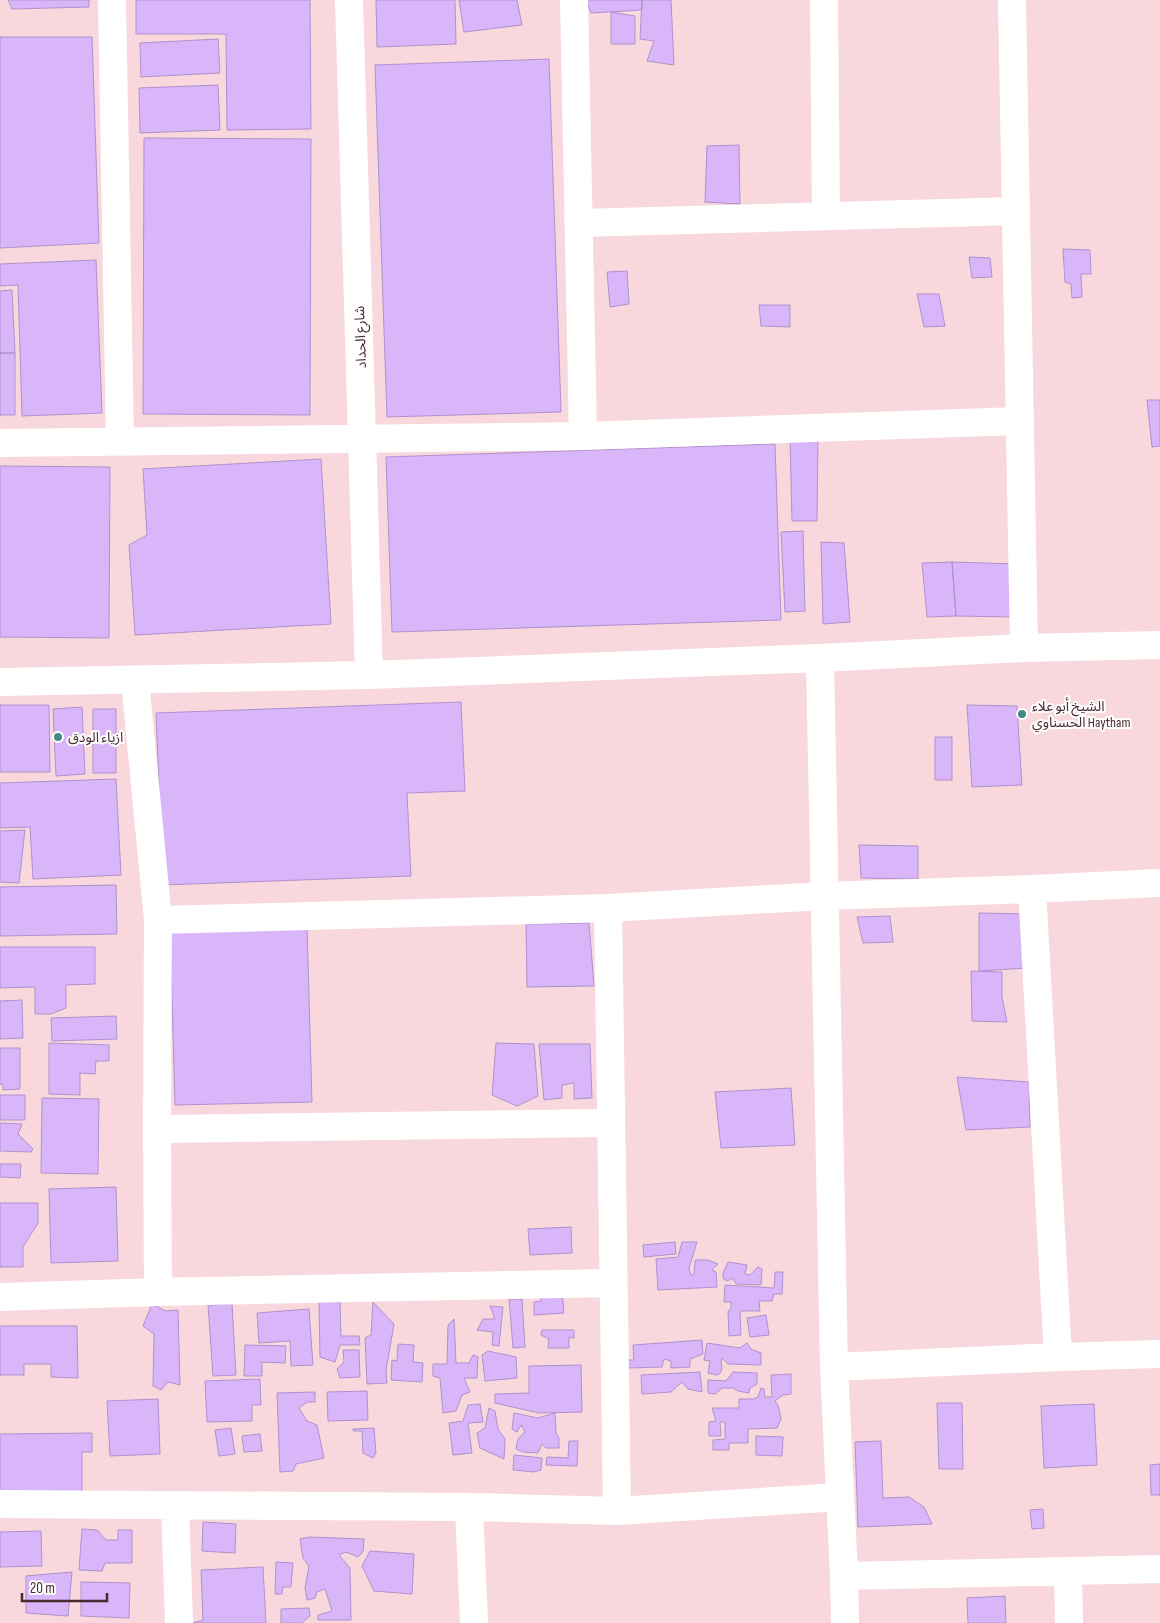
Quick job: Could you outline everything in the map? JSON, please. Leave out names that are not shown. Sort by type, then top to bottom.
[{"type":"street","points":[[112,0],[120,442]]},
{"type":"street","name":"شارع الحداد","points":[[349,0],[369,674]]},
{"type":"street","points":[[574,0],[583,436]]},
{"type":"street","points":[[824,0],[826,216]]},
{"type":"street","points":[[1012,0],[1024,648]]},
{"type":"street","points":[[578,223],[1016,211]]},
{"type":"street","points":[[0,444],[583,436],[1019,421]]},
{"type":"street","points":[[0,682],[369,674],[820,658],[1024,648],[1160,645]]},
{"type":"street","points":[[820,658],[834,1366],[845,1623]]},
{"type":"street","points":[[135,680],[158,920],[158,1292]]},
{"type":"street","points":[[158,920],[608,908],[824,896],[1160,883]]},
{"type":"street","points":[[1032,889],[1058,1357]]},
{"type":"street","points":[[608,908],[617,1511]]},
{"type":"street","points":[[157,1129],[611,1123]]},
{"type":"street","points":[[0,1297],[613,1283]]},
{"type":"street","points":[[834,1366],[1160,1354]]},
{"type":"street","points":[[0,1504],[470,1507],[617,1511],[840,1496]]},
{"type":"street","points":[[175,1504],[179,1623]]},
{"type":"street","points":[[470,1507],[474,1623]]},
{"type":"street","points":[[844,1576],[1160,1570]]},
{"type":"street","points":[[1068,1572],[1069,1623]]},
{"type":"building","points":[[8,0],[89,0],[89,7],[12,9]]},
{"type":"building","points":[[136,0],[310,0],[311,129],[227,130],[226,34],[136,34]]},
{"type":"building","points":[[376,0],[455,0],[456,44],[377,47]]},
{"type":"building","points":[[459,0],[517,0],[522,25],[464,32]]},
{"type":"building","points":[[586,0],[642,0],[642,10],[591,13]]},
{"type":"building","points":[[642,0],[671,0],[674,65],[647,61],[654,41],[640,39]]},
{"type":"building","points":[[611,12],[635,16],[635,44],[611,44]]},
{"type":"building","points":[[0,37],[92,37],[99,243],[0,248]]},
{"type":"building","points":[[218,39],[220,73],[141,77],[140,43]]},
{"type":"building","points":[[549,59],[561,412],[387,417],[375,65]]},
{"type":"building","points":[[218,85],[220,130],[140,133],[139,88]]},
{"type":"building","points":[[144,138],[311,139],[310,415],[143,414]]},
{"type":"building","points":[[739,145],[740,204],[705,202],[707,146]]},
{"type":"building","points":[[1063,249],[1090,250],[1091,274],[1081,274],[1082,297],[1072,298],[1071,284],[1065,282]]},
{"type":"building","points":[[969,257],[990,258],[992,277],[972,278]]},
{"type":"building","points":[[96,260],[102,413],[22,416],[18,285],[0,286],[0,264]]},
{"type":"building","points":[[627,271],[629,304],[610,307],[607,272]]},
{"type":"building","points":[[12,290],[15,353],[0,353],[0,291]]},
{"type":"building","points":[[917,294],[939,294],[945,326],[924,327]]},
{"type":"building","points":[[759,305],[790,305],[790,327],[761,326]]},
{"type":"building","points":[[0,353],[15,353],[15,415],[0,415]]},
{"type":"building","points":[[1147,400],[1160,400],[1160,446],[1152,447]]},
{"type":"building","points":[[818,438],[817,521],[792,521],[790,439]]},
{"type":"building","points":[[775,444],[781,620],[392,632],[386,457]]},
{"type":"building","points":[[321,459],[331,624],[135,635],[129,545],[147,535],[143,469]]},
{"type":"building","points":[[0,466],[110,467],[109,638],[0,637]]},
{"type":"building","points":[[803,531],[805,611],[785,612],[781,532]]},
{"type":"building","points":[[821,542],[844,543],[850,622],[823,624]]},
{"type":"building","points":[[952,562],[1016,564],[1014,617],[956,616]]},
{"type":"building","points":[[952,562],[956,616],[927,617],[922,563]]},
{"type":"building","points":[[461,702],[465,791],[407,793],[411,876],[163,885],[156,713]]},
{"type":"building","points":[[0,705],[49,705],[50,772],[0,772]]},
{"type":"building","points":[[967,705],[1017,706],[1022,785],[972,787]]},
{"type":"building","points":[[82,707],[85,774],[56,776],[53,709]]},
{"type":"building","points":[[93,709],[116,709],[116,773],[93,773]]},
{"type":"building","points":[[935,737],[952,737],[952,780],[935,780]]},
{"type":"building","points":[[116,779],[121,875],[33,879],[30,827],[0,828],[0,783]]},
{"type":"building","points":[[25,830],[19,883],[0,882],[0,831]]},
{"type":"building","points":[[859,845],[918,846],[918,879],[861,878]]},
{"type":"building","points":[[116,885],[117,934],[0,936],[0,887]]},
{"type":"building","points":[[979,913],[1026,914],[1028,968],[979,971]]},
{"type":"building","points":[[890,916],[893,942],[863,943],[857,917]]},
{"type":"building","points":[[589,923],[594,986],[527,987],[526,924]]},
{"type":"building","points":[[307,925],[312,1102],[175,1105],[170,928]]},
{"type":"building","points":[[0,947],[95,947],[95,984],[66,985],[66,1008],[51,1014],[35,1014],[35,987],[0,988]]},
{"type":"building","points":[[971,971],[1002,972],[1002,997],[1007,1022],[972,1021]]},
{"type":"building","points":[[22,1000],[23,1038],[0,1039],[0,1001]]},
{"type":"building","points":[[116,1016],[117,1039],[52,1041],[51,1018]]},
{"type":"building","points":[[49,1043],[109,1045],[109,1061],[96,1061],[95,1074],[80,1073],[80,1095],[49,1094]]},
{"type":"building","points":[[496,1043],[534,1044],[538,1096],[517,1106],[492,1095]]},
{"type":"building","points":[[539,1044],[590,1044],[592,1098],[574,1099],[574,1083],[562,1085],[562,1098],[544,1100]]},
{"type":"building","points":[[0,1048],[20,1048],[20,1089],[3,1090],[3,1084],[0,1084]]},
{"type":"building","points":[[957,1077],[1029,1082],[1030,1127],[966,1130]]},
{"type":"building","points":[[791,1088],[795,1145],[721,1148],[715,1092]]},
{"type":"building","points":[[0,1095],[25,1095],[25,1120],[0,1120]]},
{"type":"building","points":[[42,1098],[99,1099],[98,1174],[41,1173]]},
{"type":"building","points":[[0,1123],[22,1124],[18,1134],[33,1149],[31,1152],[0,1151]]},
{"type":"building","points":[[0,1164],[21,1164],[20,1178],[0,1177]]},
{"type":"building","points":[[116,1187],[118,1261],[51,1263],[49,1189]]},
{"type":"building","points":[[0,1203],[38,1203],[38,1223],[23,1247],[23,1267],[0,1267]]},
{"type":"building","points":[[571,1227],[572,1253],[530,1255],[528,1229]]},
{"type":"building","points":[[675,1242],[676,1254],[644,1257],[643,1245]]},
{"type":"building","points":[[682,1242],[697,1242],[689,1268],[691,1275],[694,1275],[695,1260],[708,1260],[718,1264],[712,1270],[716,1272],[717,1287],[658,1290],[656,1259],[678,1257]]},
{"type":"building","points":[[728,1262],[747,1265],[745,1274],[750,1275],[758,1267],[762,1269],[761,1285],[736,1284],[733,1278],[727,1281],[723,1278],[723,1273]]},
{"type":"building","points":[[775,1272],[783,1272],[782,1294],[774,1294],[772,1301],[759,1301],[760,1311],[740,1311],[741,1335],[729,1336],[728,1311],[731,1309],[731,1302],[724,1302],[725,1285],[774,1288]]},
{"type":"building","points":[[562,1291],[564,1313],[534,1315],[534,1302],[541,1301],[541,1292]]},
{"type":"building","points":[[509,1299],[522,1299],[525,1347],[513,1348]]},
{"type":"building","points":[[319,1302],[340,1302],[341,1336],[359,1336],[360,1345],[340,1345],[335,1362],[320,1357]]},
{"type":"building","points":[[373,1302],[394,1324],[386,1370],[387,1383],[367,1384],[365,1338],[371,1335]]},
{"type":"building","points":[[152,1304],[166,1311],[178,1310],[180,1385],[168,1382],[161,1390],[153,1386],[154,1334],[143,1326]]},
{"type":"building","points":[[232,1304],[236,1375],[213,1376],[208,1305]]},
{"type":"building","points":[[490,1306],[503,1307],[499,1346],[492,1345],[493,1332],[477,1330],[483,1319],[495,1319]]},
{"type":"building","points":[[309,1309],[313,1365],[291,1366],[290,1341],[259,1343],[257,1313]]},
{"type":"building","points":[[766,1315],[769,1335],[750,1337],[747,1318]]},
{"type":"building","points":[[454,1319],[456,1363],[469,1363],[473,1355],[478,1357],[477,1378],[464,1378],[470,1392],[462,1395],[456,1411],[443,1413],[440,1378],[433,1376],[433,1364],[447,1364],[448,1325]]},
{"type":"building","points":[[0,1326],[77,1326],[78,1378],[51,1377],[51,1364],[24,1364],[24,1375],[0,1375]]},
{"type":"building","points":[[542,1330],[574,1330],[574,1338],[569,1337],[569,1348],[548,1348],[549,1339],[541,1335]]},
{"type":"building","points":[[702,1340],[703,1354],[690,1359],[690,1367],[671,1368],[671,1361],[664,1359],[662,1367],[629,1368],[626,1360],[634,1360],[633,1345]]},
{"type":"building","points":[[707,1343],[740,1348],[747,1343],[751,1349],[761,1353],[761,1365],[728,1364],[722,1358],[721,1372],[718,1375],[708,1373],[710,1361],[704,1360]]},
{"type":"building","points":[[398,1344],[414,1345],[413,1362],[423,1363],[422,1382],[391,1380],[392,1360],[397,1361]]},
{"type":"building","points":[[245,1345],[286,1346],[285,1363],[262,1362],[262,1376],[244,1376]]},
{"type":"building","points":[[343,1350],[359,1350],[360,1377],[340,1378],[337,1369],[344,1362]]},
{"type":"building","points":[[488,1351],[516,1357],[517,1378],[485,1381],[482,1355]]},
{"type":"building","points":[[581,1365],[582,1412],[539,1413],[495,1403],[495,1394],[529,1393],[529,1366]]},
{"type":"building","points":[[700,1372],[702,1392],[688,1389],[682,1382],[671,1392],[642,1394],[641,1375]]},
{"type":"building","points":[[733,1372],[757,1373],[757,1384],[750,1388],[749,1393],[733,1388],[722,1388],[715,1394],[708,1393],[708,1380],[726,1381]]},
{"type":"building","points":[[791,1374],[791,1394],[783,1395],[775,1401],[778,1405],[781,1419],[777,1428],[748,1429],[748,1443],[729,1443],[729,1450],[713,1450],[713,1440],[725,1439],[725,1422],[720,1422],[721,1436],[709,1436],[709,1422],[716,1421],[712,1408],[739,1408],[739,1399],[758,1397],[761,1388],[764,1389],[765,1397],[772,1397],[771,1375]]},
{"type":"building","points":[[260,1379],[261,1405],[252,1405],[252,1421],[207,1422],[205,1381]]},
{"type":"building","points":[[367,1391],[368,1420],[328,1421],[327,1392]]},
{"type":"building","points":[[315,1392],[315,1402],[307,1402],[299,1408],[307,1421],[317,1425],[324,1458],[296,1464],[293,1471],[280,1472],[277,1393]]},
{"type":"building","points":[[158,1399],[160,1454],[110,1456],[107,1401]]},
{"type":"building","points":[[937,1403],[962,1403],[963,1469],[939,1469]]},
{"type":"building","points":[[480,1404],[483,1422],[468,1423],[472,1453],[453,1455],[449,1423],[463,1421],[468,1405]]},
{"type":"building","points":[[1094,1404],[1097,1465],[1044,1468],[1041,1406]]},
{"type":"building","points":[[489,1408],[495,1411],[498,1429],[505,1439],[504,1459],[480,1448],[477,1433],[485,1428]]},
{"type":"building","points":[[514,1413],[538,1418],[555,1413],[559,1448],[546,1448],[542,1444],[538,1453],[523,1452],[516,1449],[518,1439],[525,1432],[521,1425],[517,1432],[512,1429]]},
{"type":"building","points":[[231,1428],[235,1454],[219,1456],[215,1430]]},
{"type":"building","points":[[374,1428],[376,1453],[373,1458],[363,1453],[362,1431],[353,1431],[353,1429]]},
{"type":"building","points":[[92,1433],[92,1452],[82,1452],[82,1494],[0,1495],[0,1434]]},
{"type":"building","points":[[260,1434],[262,1451],[244,1452],[242,1436]]},
{"type":"building","points":[[756,1436],[783,1437],[782,1456],[756,1455]]},
{"type":"building","points":[[569,1441],[578,1441],[577,1466],[546,1465],[547,1457],[568,1458]]},
{"type":"building","points":[[881,1441],[883,1498],[909,1497],[924,1507],[932,1524],[858,1527],[855,1442]]},
{"type":"building","points":[[514,1455],[542,1458],[541,1470],[534,1472],[513,1470]]},
{"type":"building","points":[[1160,1464],[1160,1495],[1151,1495],[1150,1465]]},
{"type":"building","points":[[1043,1509],[1044,1528],[1032,1529],[1030,1510]]},
{"type":"building","points":[[203,1522],[236,1524],[235,1553],[202,1551]]},
{"type":"building","points":[[82,1529],[97,1530],[106,1540],[118,1540],[118,1530],[132,1530],[132,1563],[105,1563],[102,1571],[79,1570]]},
{"type":"building","points":[[41,1531],[42,1566],[0,1567],[0,1532]]},
{"type":"building","points":[[310,1537],[364,1539],[363,1552],[358,1557],[346,1552],[339,1555],[350,1568],[351,1620],[318,1620],[318,1615],[332,1611],[325,1589],[317,1592],[315,1598],[307,1600],[305,1588],[309,1566],[303,1558],[300,1539]]},
{"type":"building","points":[[370,1551],[414,1554],[412,1594],[374,1591],[362,1566]]},
{"type":"building","points":[[276,1562],[293,1563],[291,1587],[283,1587],[282,1594],[275,1594]]},
{"type":"building","points":[[263,1567],[266,1623],[193,1623],[203,1620],[201,1570]]},
{"type":"building","points":[[72,1572],[68,1616],[26,1613],[26,1576]]},
{"type":"building","points":[[81,1582],[130,1583],[129,1618],[81,1616]]},
{"type":"building","points":[[1005,1596],[1006,1623],[968,1623],[967,1598]]},
{"type":"building","points":[[309,1608],[310,1616],[302,1623],[281,1623],[281,1609]]},
{"type":"place","name":"الشيخ أبو علاء الحسناوي Haytham","points":[[1022,714]]},
{"type":"place","name":"ازياء الودق","points":[[58,737]]}]
